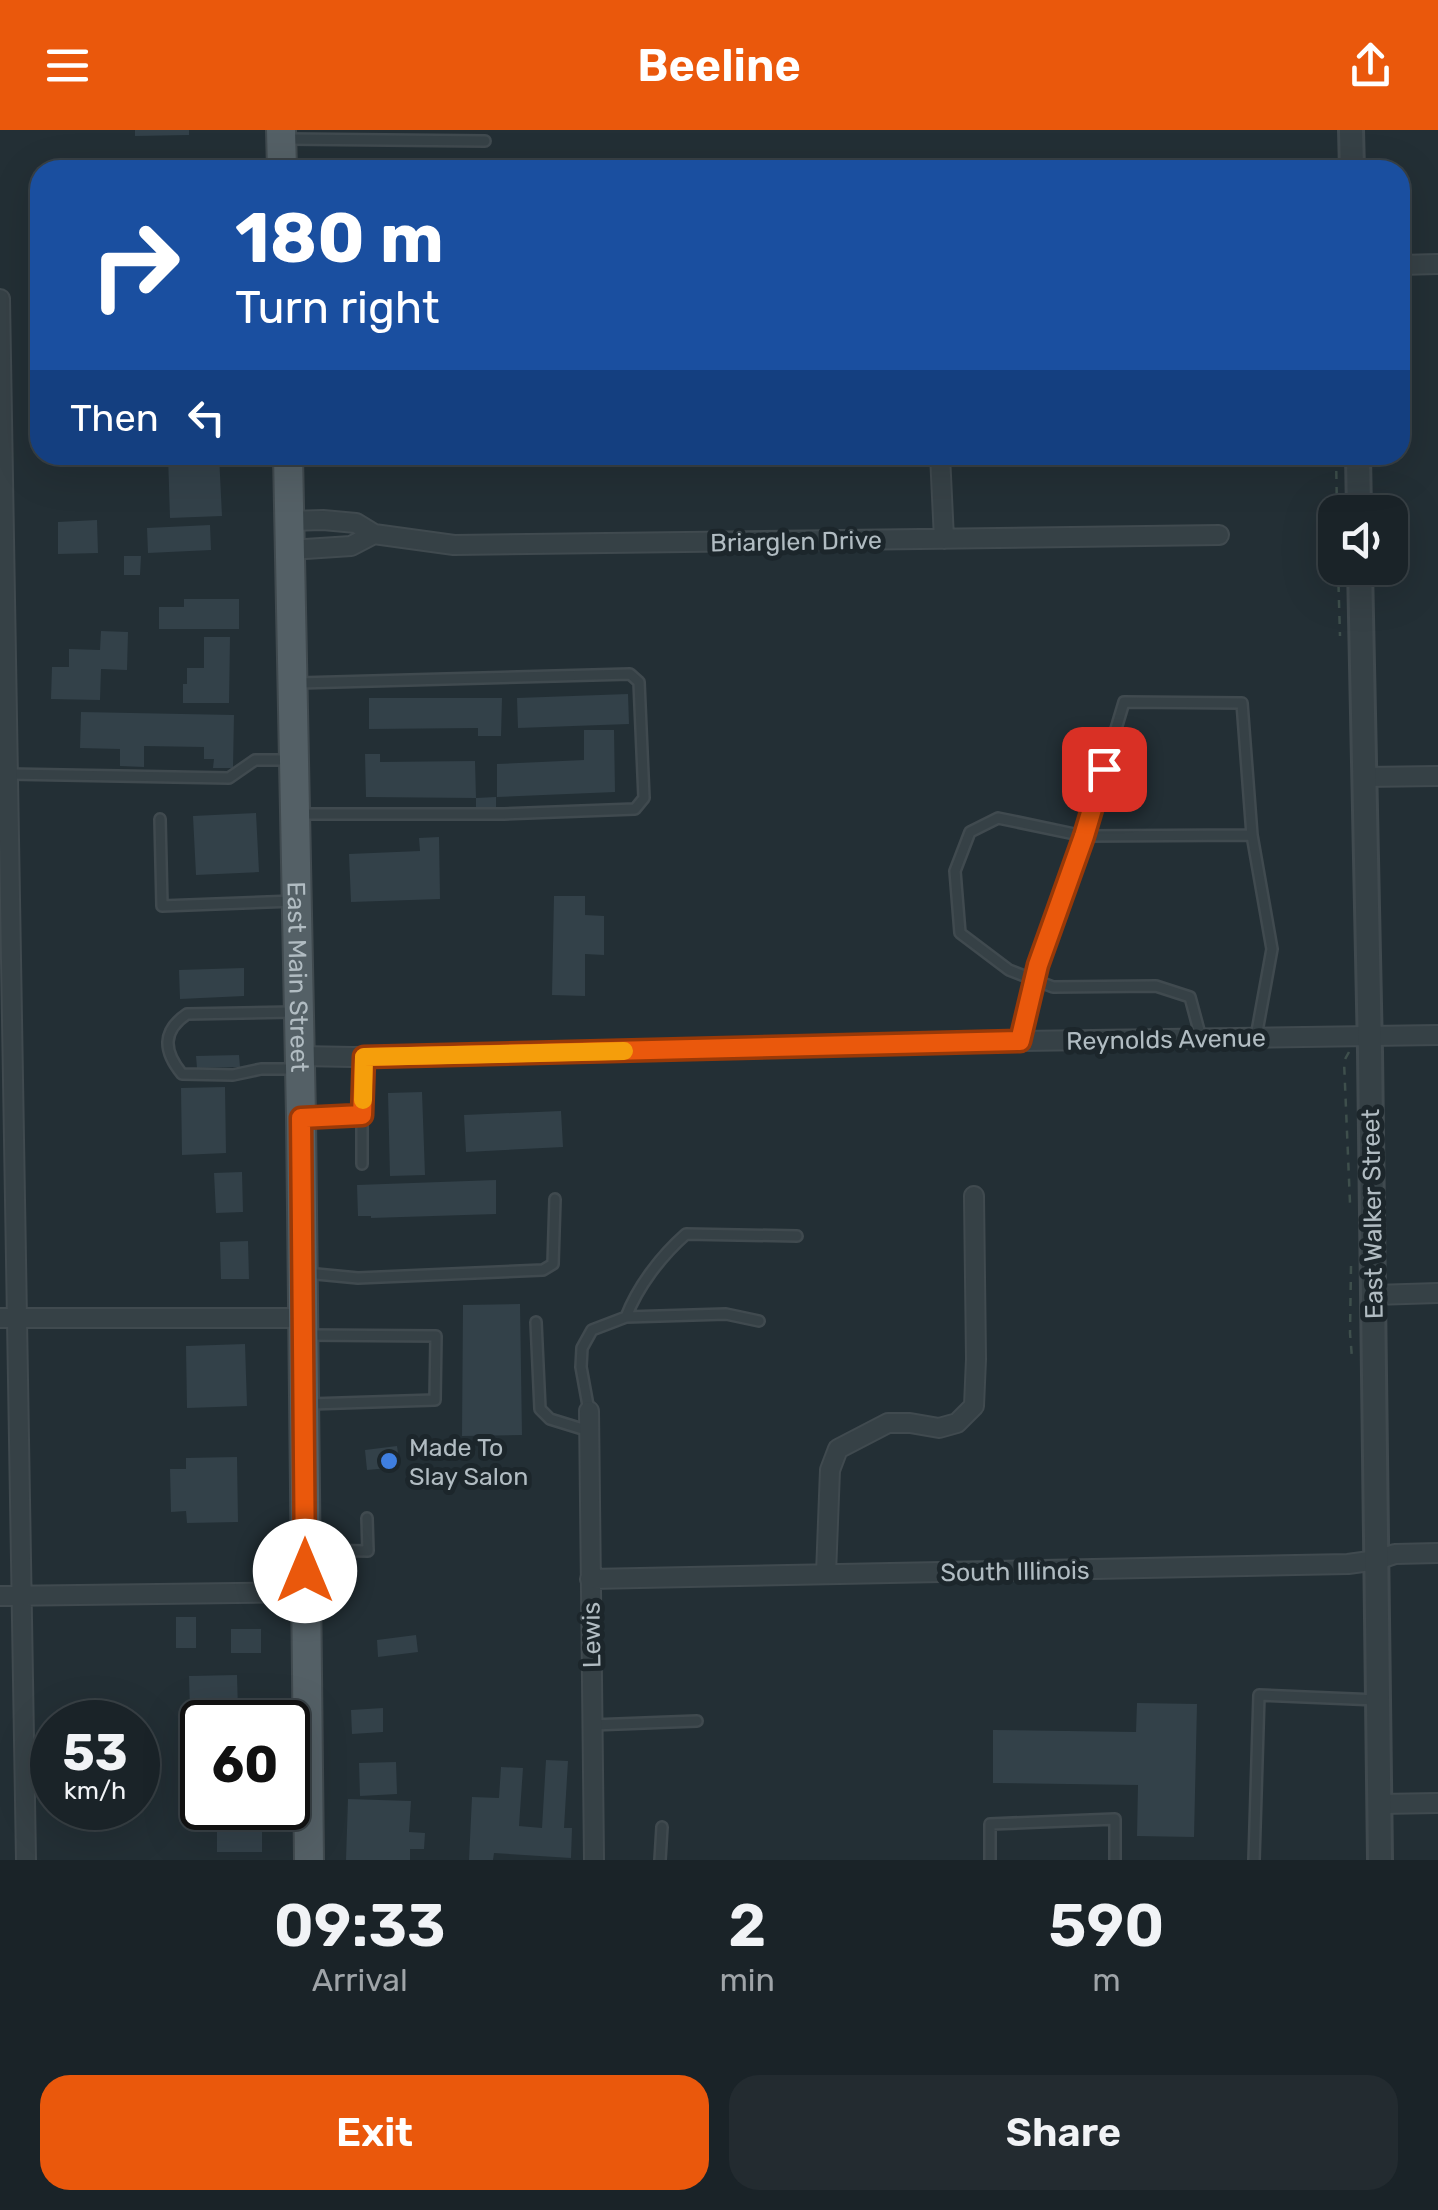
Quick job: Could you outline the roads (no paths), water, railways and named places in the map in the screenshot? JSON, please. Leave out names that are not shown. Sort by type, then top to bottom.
[{"type":"main road","points":[[281,135],[282,160]]},
{"type":"main road","name":"East Main Street","points":[[288,465],[301,1118],[309,1860]]},
{"type":"street","points":[[1352,130],[1352,160]]},
{"type":"street","points":[[1410,264],[1438,264]]},
{"type":"street","points":[[0,299],[9,774],[8,1318],[21,1595],[26,1860]]},
{"type":"street","points":[[940,465],[944,538]]},
{"type":"street","points":[[1358,465],[1359,495]]},
{"type":"street","name":"Briarglen Drive","points":[[289,521],[356,523],[374,534],[454,546],[1219,535]]},
{"type":"street","name":"Briarglen Drive","points":[[290,550],[351,546],[374,534]]},
{"type":"street","name":"East Walker Street","points":[[1360,585],[1380,1860]]},
{"type":"street","points":[[1364,777],[1438,776]]},
{"type":"street","name":"Reynolds Avenue","points":[[300,1063],[359,1057],[1020,1041],[1438,1036]]},
{"type":"street","points":[[826,1574],[830,1470],[838,1449],[888,1423],[939,1428],[957,1423],[974,1406],[974,1196]]},
{"type":"street","points":[[1374,1294],[1438,1293]]},
{"type":"street","points":[[8,1318],[303,1326]]},
{"type":"street","name":"Lewis","points":[[589,1411],[594,1860]]},
{"type":"street","name":"South Illinois","points":[[590,1579],[1291,1565],[1438,1553]]},
{"type":"street","points":[[0,1596],[305,1592]]},
{"type":"street","points":[[1380,1804],[1438,1803]]},
{"type":"lane","points":[[281,135],[485,141]]},
{"type":"lane","points":[[293,684],[630,674],[638,682],[644,798],[634,809],[504,814],[296,814]]},
{"type":"lane","points":[[1020,1041],[1035,980],[1124,702],[1242,702],[1252,835],[1272,949],[1256,1038]]},
{"type":"lane","points":[[9,774],[229,778],[255,760],[295,760]]},
{"type":"lane","points":[[1200,1038],[1190,997],[1156,986],[1053,987],[1009,970],[960,933],[955,871],[970,832],[998,818],[1084,836],[1252,835]]},
{"type":"lane","points":[[160,819],[162,906],[297,901]]},
{"type":"lane","points":[[299,1012],[187,1014],[169,1031],[168,1051],[182,1074],[233,1076],[300,1063]]},
{"type":"lane","points":[[359,1057],[362,1164]]},
{"type":"lane","points":[[301,1118],[362,1115]]},
{"type":"lane","points":[[303,1273],[358,1278],[543,1270],[552,1264],[555,1198]]},
{"type":"lane","points":[[626,1317],[647,1278],[686,1234],[797,1236]]},
{"type":"lane","points":[[589,1411],[581,1367],[582,1348],[592,1330],[626,1317],[726,1314],[759,1321]]},
{"type":"lane","points":[[536,1322],[540,1409],[550,1419],[589,1431]]},
{"type":"lane","points":[[303,1326],[436,1336],[435,1400],[304,1404]]},
{"type":"lane","points":[[305,1550],[368,1551],[367,1518]]},
{"type":"lane","points":[[1254,1860],[1259,1695],[1379,1700]]},
{"type":"lane","points":[[592,1725],[698,1721]]},
{"type":"lane","points":[[990,1860],[990,1824],[1115,1819],[1116,1860]]},
{"type":"lane","points":[[660,1860],[662,1828]]},
{"type":"place","name":"Made To Slay Salon","points":[[389,1461]]}]
